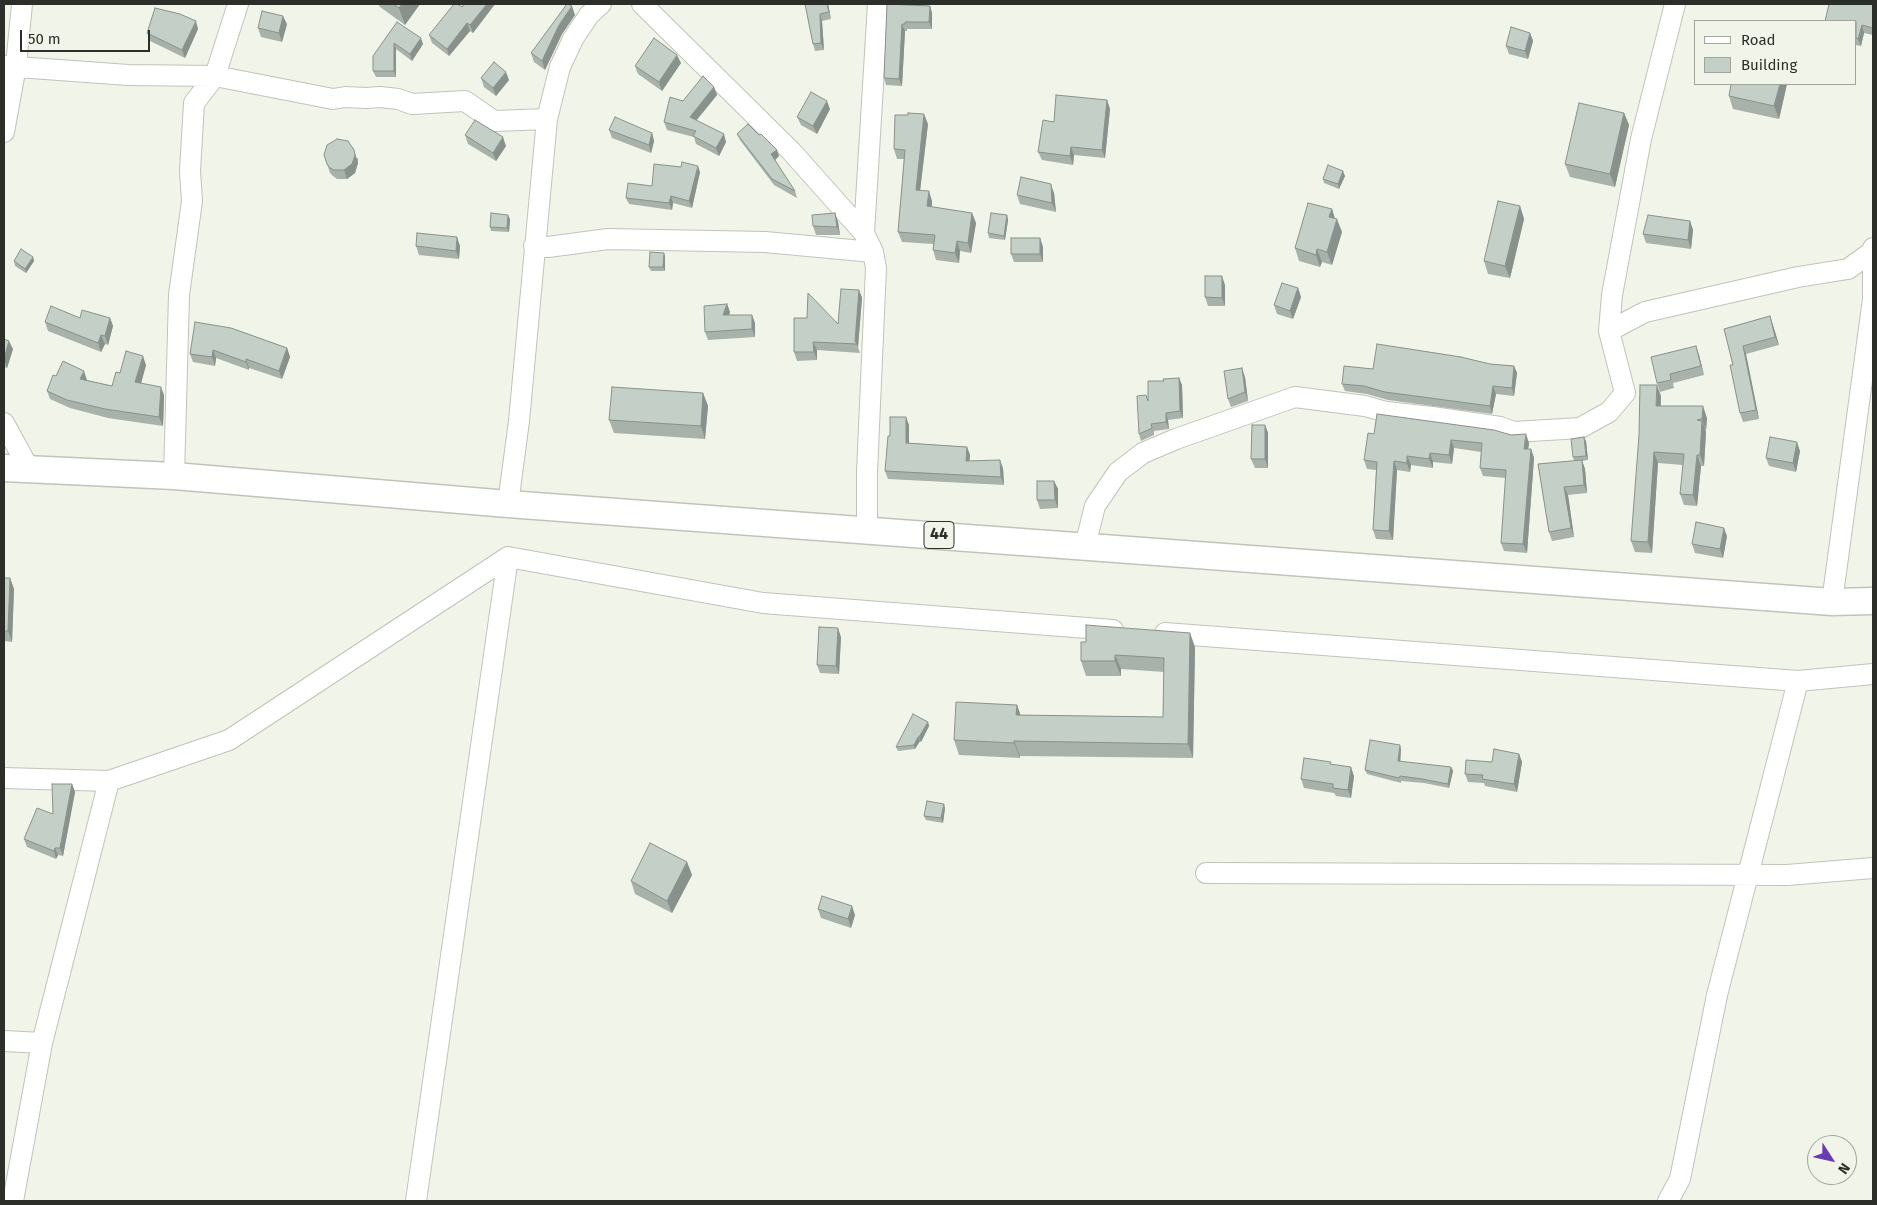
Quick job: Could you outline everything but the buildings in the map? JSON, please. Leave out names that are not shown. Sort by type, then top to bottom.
[{"type":"main road","name":"44","points":[[4,468],[174,476],[508,504],[1832,602],[1873,601]]},
{"type":"street","points":[[4,132],[10,66],[22,4]]},
{"type":"street","points":[[174,476],[179,295],[192,201],[190,171],[194,103],[215,76],[238,4]]},
{"type":"street","points":[[508,504],[519,421],[547,118],[560,67],[573,39],[589,15],[601,4]]},
{"type":"street","points":[[642,4],[791,152],[864,233],[873,252],[876,268],[867,472],[867,530]]},
{"type":"street","points":[[864,233],[878,4]]},
{"type":"street","points":[[1085,546],[1096,506],[1118,472],[1143,453],[1176,439],[1295,397],[1365,406],[1386,412],[1500,427],[1514,432],[1580,428],[1609,412],[1625,394],[1609,330],[1612,295],[1641,139],[1675,4]]},
{"type":"street","points":[[10,66],[128,75],[215,76],[333,99],[380,97],[412,104],[465,101],[494,121],[547,118]]},
{"type":"street","points":[[534,246],[548,247],[608,239],[765,242],[873,252]]},
{"type":"street","points":[[1609,330],[1645,312],[1798,276],[1848,269],[1873,250]]},
{"type":"street","points":[[1832,602],[1873,299],[1873,250]]},
{"type":"street","points":[[4,423],[29,469]]},
{"type":"street","points":[[4,778],[109,781],[229,740],[508,557],[763,603],[1131,631]]},
{"type":"street","points":[[416,1201],[508,557]]},
{"type":"street","points":[[1151,632],[1798,681],[1873,674]]},
{"type":"street","points":[[1668,1201],[1680,1179],[1717,995],[1798,681]]},
{"type":"street","points":[[13,1201],[42,1043],[109,781]]},
{"type":"street","points":[[1206,873],[1787,875],[1873,868]]},
{"type":"street","points":[[4,1041],[42,1043]]}]
